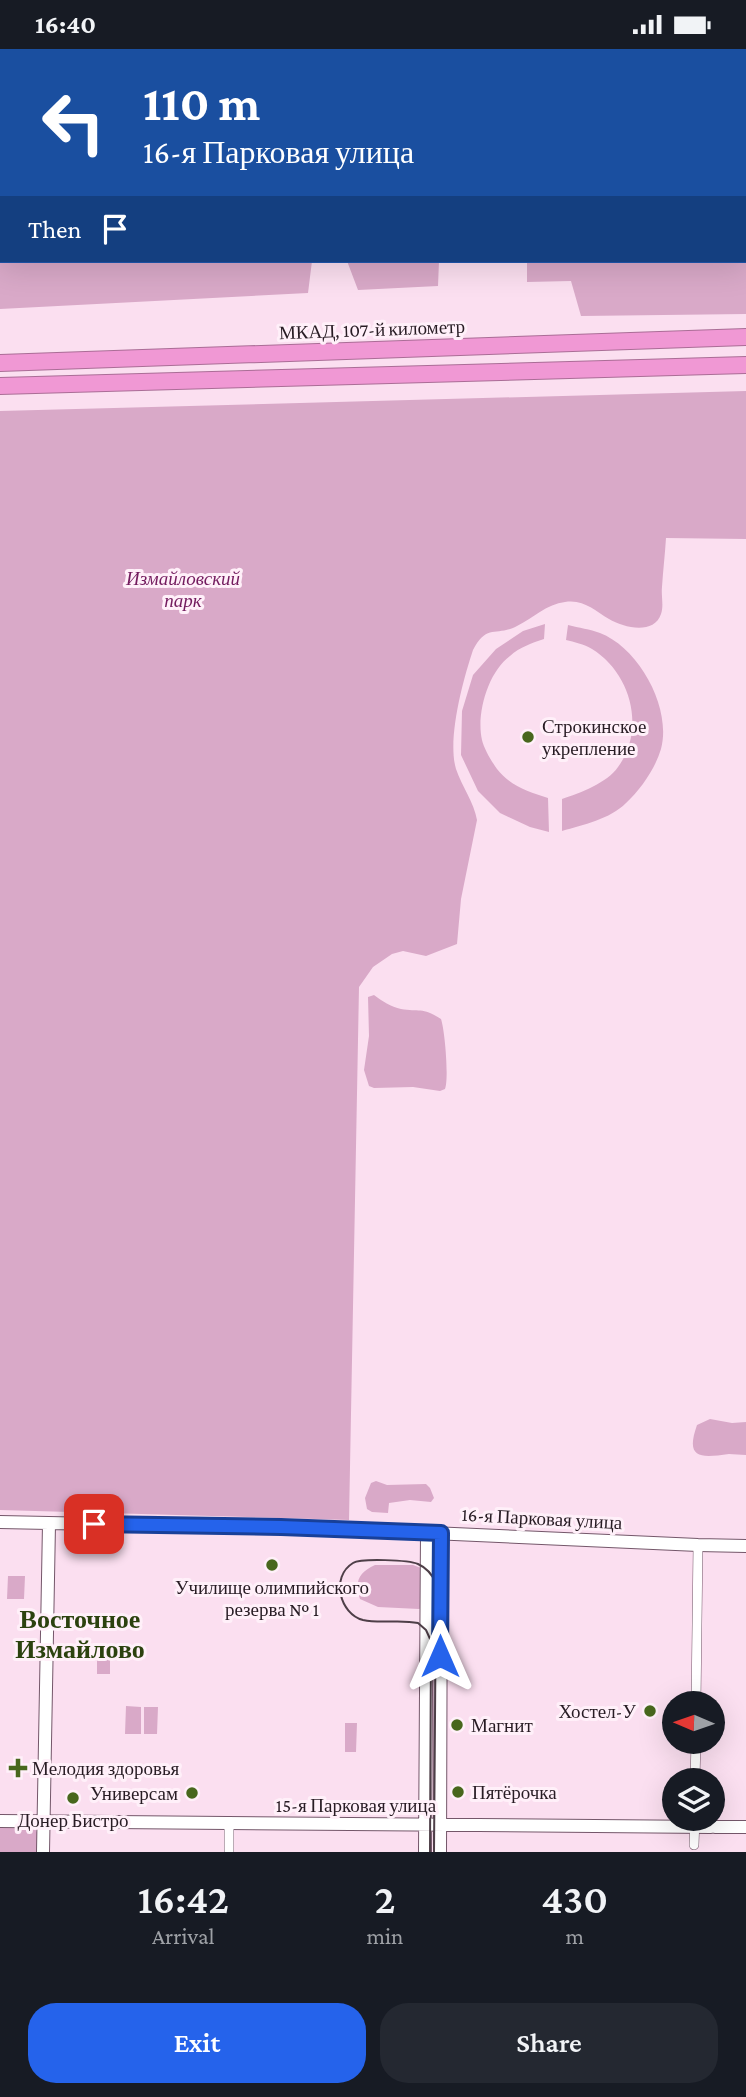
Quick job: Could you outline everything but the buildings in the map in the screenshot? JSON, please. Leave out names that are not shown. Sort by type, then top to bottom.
[{"type":"highway","name":"МКАД, 107-й километр","points":[[0,363],[746,337]]},
{"type":"highway","points":[[0,386],[746,365]]},
{"type":"main road","name":"16-я Парковая улица","points":[[0,1522],[281,1527],[746,1546]]},
{"type":"main road","points":[[43,1852],[48,1524]]},
{"type":"main road","points":[[425,1852],[427,1532]]},
{"type":"main road","points":[[440,1852],[441,1533]]},
{"type":"main road","name":"15-я Парковая улица","points":[[0,1821],[229,1825],[662,1823]]},
{"type":"main road","name":"15-я Парковая улица","points":[[725,1827],[746,1827]]},
{"type":"street","points":[[696,1691],[698,1545]]},
{"type":"street","points":[[229,1825],[229,1852]]},
{"type":"green space","points":[[0,263],[312,263],[308,293],[0,309]]},
{"type":"green space","points":[[348,263],[439,263],[438,286],[358,290]]},
{"type":"green space","points":[[527,263],[746,263],[746,314],[581,316],[571,281],[527,282]]},
{"type":"green space","name":"Измайловский парк","points":[[746,391],[746,539],[666,538],[662,611],[652,625],[638,628],[622,625],[584,604],[565,602],[546,608],[510,629],[488,633],[473,650],[461,693],[453,742],[456,769],[477,820],[461,899],[457,944],[426,956],[403,951],[392,954],[373,967],[359,987],[349,1520],[0,1510],[0,411]]},
{"type":"green space","points":[[545,624],[544,639],[514,653],[496,672],[482,706],[481,730],[486,751],[502,775],[520,788],[548,798],[549,832],[530,827],[500,813],[478,791],[461,755],[462,711],[473,675],[496,649],[523,631]]},
{"type":"green space","points":[[568,625],[600,633],[628,652],[639,665],[657,698],[663,733],[655,764],[642,785],[620,809],[587,824],[562,831],[562,799],[593,787],[613,773],[627,752],[632,719],[625,687],[616,672],[592,649],[566,640]]},
{"type":"green space","points":[[374,995],[394,1007],[425,1011],[441,1019],[446,1055],[445,1089],[440,1091],[369,1086],[364,1070],[369,1036],[368,997]]},
{"type":"green space","points":[[710,1419],[732,1423],[746,1422],[746,1455],[703,1456],[694,1450],[697,1425]]},
{"type":"green space","points":[[376,1481],[387,1485],[426,1484],[434,1498],[431,1502],[410,1500],[389,1503],[388,1513],[372,1512],[367,1509],[365,1498],[371,1483]]},
{"type":"green space","points":[[375,1565],[413,1565],[421,1568],[421,1608],[378,1607],[360,1599],[359,1578]]},
{"type":"green space","points":[[8,1576],[25,1576],[24,1599],[7,1599]]},
{"type":"green space","points":[[100,1646],[110,1646],[110,1674],[97,1674],[97,1649]]},
{"type":"green space","points":[[126,1706],[141,1707],[141,1734],[125,1734]]},
{"type":"green space","points":[[144,1707],[158,1707],[157,1734],[144,1734]]},
{"type":"green space","points":[[345,1723],[357,1723],[356,1752],[345,1752]]},
{"type":"green space","points":[[0,1826],[34,1827],[38,1834],[38,1852],[0,1852]]},
{"type":"tram line","points":[[430,1852],[431,1641],[426,1630],[418,1623],[363,1620],[348,1611],[340,1586],[346,1569],[358,1561],[385,1560],[418,1564],[427,1569],[436,1583],[434,1852]]},
{"type":"place","name":"Строкинское укрепление","points":[[528,737]]},
{"type":"place","name":"Училище олимпийского резерва № 1","points":[[272,1565]]},
{"type":"place","name":"Хостел-У","points":[[650,1711]]},
{"type":"place","name":"Магнит","points":[[457,1725]]},
{"type":"place","name":"Мелодия здоровья","points":[[18,1768]]},
{"type":"place","name":"Пятёрочка","points":[[458,1792]]},
{"type":"place","name":"Универсам","points":[[192,1793]]},
{"type":"place","name":"Донер Бистро","points":[[73,1798]]},
{"type":"district","name":"Восточное Измайлово","points":[[80,1634]]},
{"type":"route","points":[[94,1524],[441,1533],[440,1656]]}]
